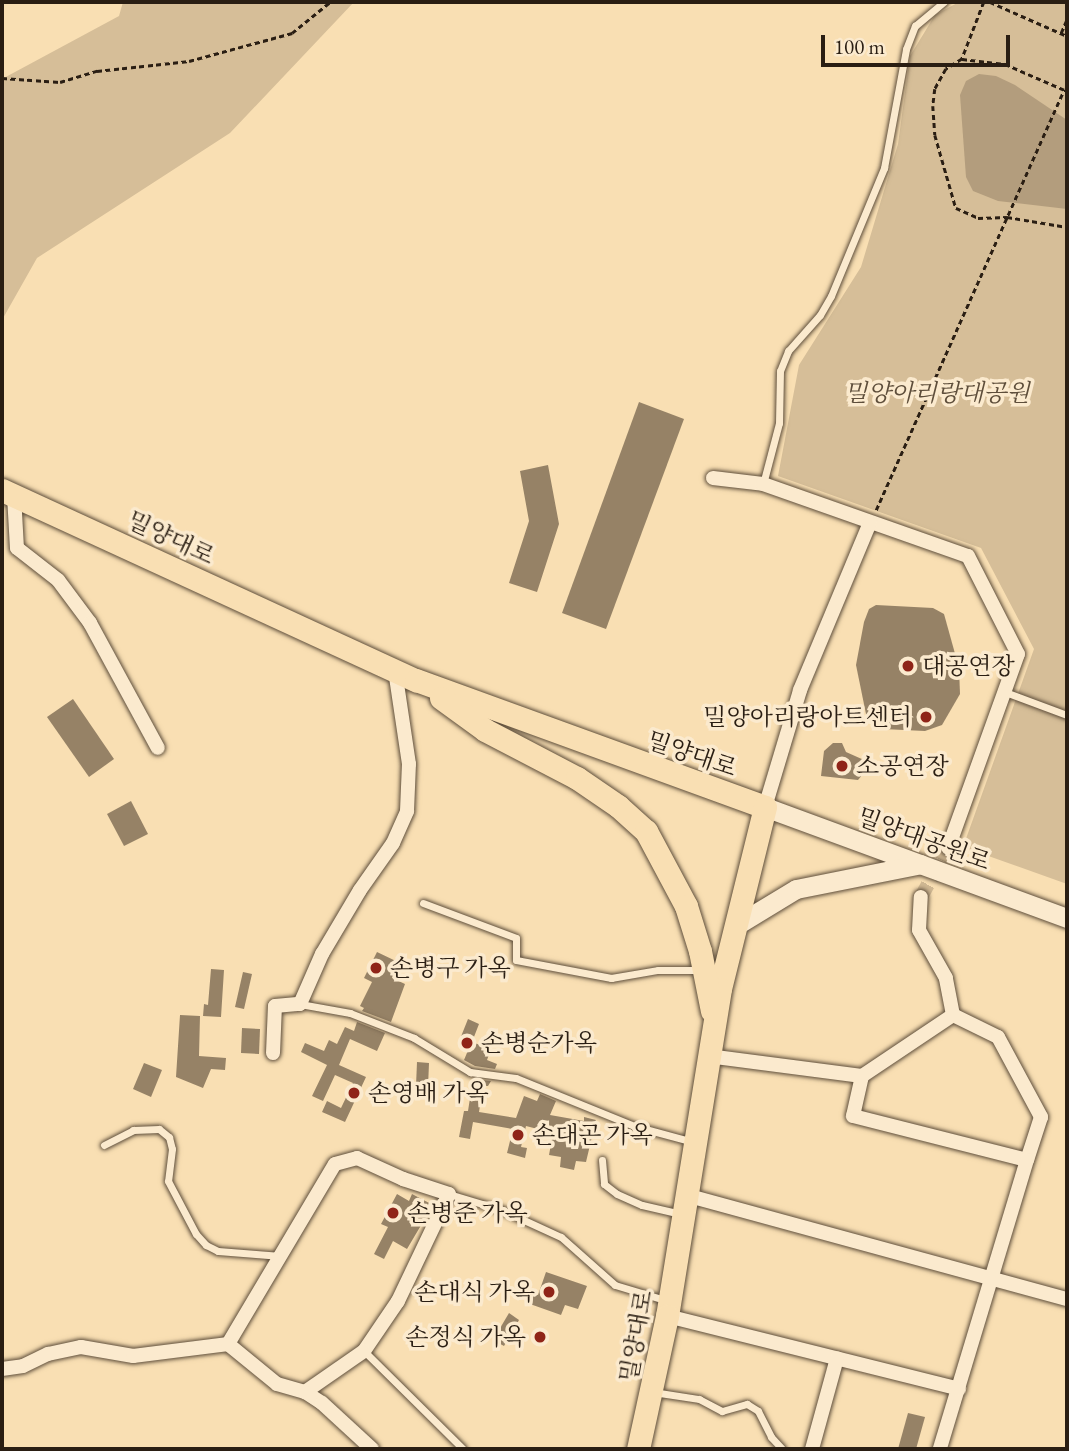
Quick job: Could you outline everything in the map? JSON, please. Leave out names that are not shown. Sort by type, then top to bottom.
[{"type":"main road","name":"밀양대로","points":[[8,492],[416,680],[765,807],[714,1023],[668,1308],[653,1392],[638,1449]]},
{"type":"main road","points":[[416,680],[485,730],[577,778],[618,806],[646,831],[686,906],[704,970],[714,1023]]},
{"type":"main road","name":"밀양대공원로","points":[[765,807],[1067,918]]},
{"type":"main road","points":[[735,926],[796,889],[921,864]]},
{"type":"street","points":[[713,478],[763,484],[968,556],[1018,654],[948,848]]},
{"type":"street","points":[[8,492],[17,548],[58,580],[90,623],[158,748]]},
{"type":"street","points":[[765,807],[800,691],[870,523]]},
{"type":"street","points":[[273,1052],[275,1006],[300,1004],[322,954],[360,890],[393,843],[407,811],[409,764],[395,670]]},
{"type":"street","points":[[921,897],[919,930],[946,978],[953,1015]]},
{"type":"street","points":[[708,1056],[862,1076],[953,1015]]},
{"type":"street","points":[[940,1449],[1041,1117],[998,1037],[953,1015]]},
{"type":"street","points":[[862,1076],[853,1116],[1027,1160]]},
{"type":"street","points":[[228,1344],[335,1164],[357,1158],[403,1179],[449,1194],[398,1301],[364,1351],[305,1392]]},
{"type":"street","points":[[684,1205],[992,1277],[1067,1300]]},
{"type":"street","points":[[668,1308],[836,1358],[959,1389]]},
{"type":"street","points":[[2,1369],[23,1366],[48,1354],[81,1347],[133,1356],[228,1344],[277,1384],[305,1392],[322,1404],[372,1449]]},
{"type":"street","points":[[811,1449],[836,1358]]},
{"type":"lane","points":[[763,484],[779,423],[780,371],[788,352],[820,315],[831,296],[874,196],[884,168],[903,59],[915,26],[944,2]]},
{"type":"lane","points":[[1004,692],[1067,715]]},
{"type":"lane","points":[[423,903],[516,938],[516,960],[611,978],[658,970],[704,970]]},
{"type":"lane","points":[[300,1004],[350,1013],[414,1038],[470,1072],[516,1078],[634,1126],[694,1142]]},
{"type":"lane","points":[[104,1145],[133,1130],[159,1129],[169,1137],[172,1149],[168,1181],[197,1234],[206,1245],[218,1251],[282,1256]]},
{"type":"lane","points":[[602,1160],[604,1184],[617,1194],[642,1205],[684,1205]]},
{"type":"lane","points":[[449,1194],[502,1210],[561,1237],[615,1285],[668,1308]]},
{"type":"lane","points":[[364,1351],[463,1449]]},
{"type":"lane","points":[[653,1392],[699,1399],[722,1411],[747,1405],[758,1411],[771,1437],[782,1449]]},
{"type":"path","points":[[2,78],[60,82],[97,71],[189,61],[292,33],[330,2]]},
{"type":"path","points":[[984,2],[962,59],[946,69],[935,89],[935,135],[956,208],[978,218],[1006,217],[1067,227]]},
{"type":"path","points":[[990,2],[1067,36]]},
{"type":"path","points":[[1061,33],[1067,19]]},
{"type":"path","points":[[870,523],[1006,217],[1066,90],[1005,64],[962,59]]},
{"type":"green space","points":[[123,2],[354,2],[230,133],[37,258],[2,320],[2,79],[119,16]]},
{"type":"green space","name":"밀양아리랑대공원","points":[[959,2],[1067,2],[1067,884],[963,847],[1034,649],[981,548],[778,476],[799,365],[861,267],[898,144],[910,56],[935,15]]},
{"type":"shaded area","points":[[979,74],[996,76],[1015,85],[1067,120],[1067,209],[998,201],[973,191],[966,177],[960,95],[966,81]]},
{"type":"building","points":[[639,402],[684,419],[606,629],[562,613]]},
{"type":"building","points":[[548,465],[559,524],[537,592],[509,583],[529,521],[520,471]]},
{"type":"building","name":"대공연장","points":[[876,605],[933,608],[944,614],[959,668],[960,694],[942,725],[925,731],[883,729],[872,724],[866,714],[856,665],[864,622],[869,609]]},
{"type":"building","points":[[73,699],[114,759],[89,777],[47,717]]},
{"type":"building","name":"소공연장","points":[[833,743],[842,743],[846,752],[864,760],[863,774],[858,780],[821,776],[824,751]]},
{"type":"building","points":[[131,801],[148,834],[124,846],[107,814]]},
{"type":"building","points":[[377,952],[400,963],[392,978],[405,984],[391,1022],[362,1011],[364,1008],[360,1006],[372,982],[364,978]]},
{"type":"building","points":[[211,969],[224,970],[221,1017],[203,1016],[204,1004],[208,1005]]},
{"type":"building","points":[[243,972],[252,974],[244,1009],[235,1007]]},
{"type":"building","points":[[180,1015],[200,1016],[199,1056],[226,1058],[225,1070],[211,1069],[203,1088],[176,1077]]},
{"type":"building","name":"손병순가옥","points":[[468,1019],[479,1024],[472,1042],[491,1049],[487,1060],[497,1064],[495,1069],[475,1066],[464,1060],[469,1048],[458,1044]]},
{"type":"building","points":[[357,1022],[385,1033],[377,1051],[350,1039],[339,1065],[366,1077],[345,1122],[322,1112],[327,1101],[341,1108],[353,1083],[335,1075],[323,1101],[312,1096],[327,1065],[301,1052],[305,1043],[324,1051],[329,1040],[337,1044],[345,1027],[354,1031]]},
{"type":"building","points":[[242,1028],[260,1029],[259,1054],[241,1053]]},
{"type":"building","points":[[417,1062],[429,1063],[428,1087],[416,1086]]},
{"type":"building","points":[[144,1063],[162,1070],[151,1097],[133,1089]]},
{"type":"building","points":[[473,1079],[491,1081],[488,1086],[483,1086],[479,1112],[516,1118],[524,1096],[537,1101],[540,1094],[556,1101],[550,1115],[584,1121],[584,1117],[596,1120],[586,1162],[576,1161],[574,1170],[560,1167],[561,1157],[549,1155],[553,1133],[526,1126],[521,1147],[527,1148],[525,1158],[507,1153],[513,1129],[473,1122],[470,1139],[459,1137],[464,1111],[468,1111]]},
{"type":"building","points":[[397,1194],[409,1201],[412,1194],[433,1205],[407,1249],[393,1241],[384,1259],[374,1254],[388,1227],[381,1224]]},
{"type":"building","points":[[546,1272],[587,1286],[578,1309],[565,1305],[561,1315],[530,1304],[534,1294],[538,1295]]},
{"type":"building","points":[[509,1313],[519,1320],[504,1346],[493,1340]]},
{"type":"building","points":[[908,1413],[925,1417],[916,1449],[898,1449]]},
{"type":"tunnel","points":[[921,897],[948,848]]},
{"type":"place","name":"대공연장","points":[[908,666]]},
{"type":"place","name":"밀양아리랑아트센터","points":[[926,717]]},
{"type":"place","name":"소공연장","points":[[842,766]]},
{"type":"place","name":"손병구 가옥","points":[[376,968]]},
{"type":"place","name":"손병순가옥","points":[[467,1043]]},
{"type":"place","name":"손영배 가옥","points":[[354,1093]]},
{"type":"place","name":"손대곤 가옥","points":[[518,1135]]},
{"type":"place","name":"손병준 가옥","points":[[393,1213]]},
{"type":"place","name":"손대식 가옥","points":[[549,1292]]},
{"type":"place","name":"손정식 가옥","points":[[540,1337]]}]
